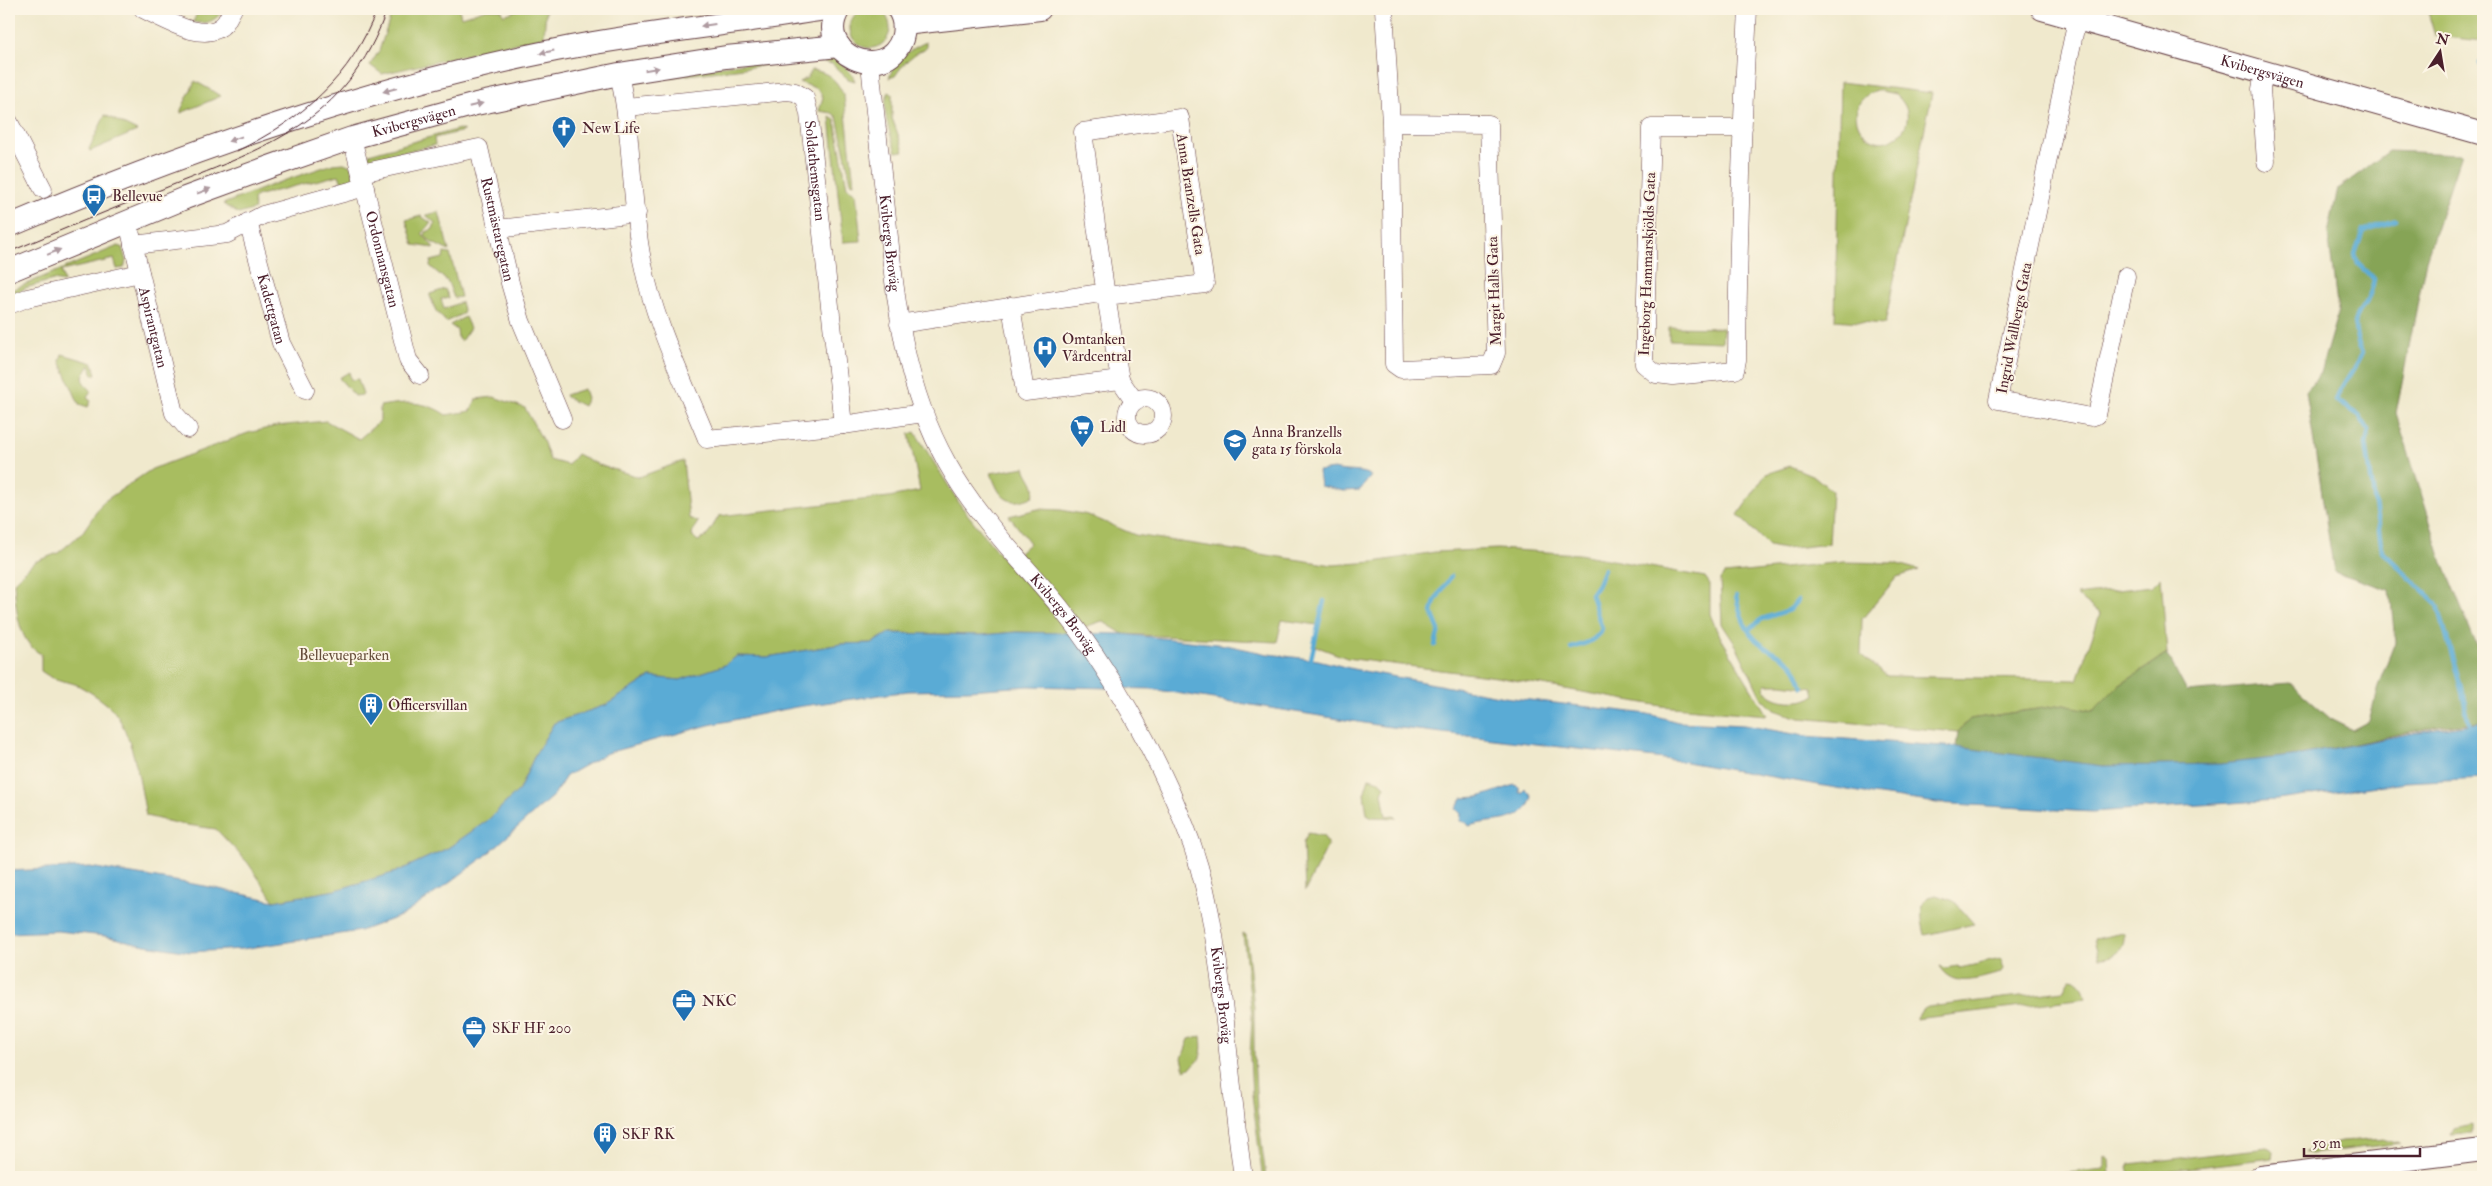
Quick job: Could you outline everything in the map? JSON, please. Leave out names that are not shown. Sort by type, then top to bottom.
[{"type":"street","points":[[143,9],[187,30],[198,32],[212,31],[225,23],[232,9]]},
{"type":"street","points":[[9,226],[109,183],[297,116],[467,69],[631,36],[825,9]]},
{"type":"street","points":[[839,9],[833,26],[839,46],[856,60],[870,62],[886,57],[895,50],[901,41],[901,17],[1040,9]]},
{"type":"street","name":"Margit Halls Gata","points":[[1384,9],[1391,123],[1394,364],[1401,368],[1491,365],[1496,353],[1489,124],[1391,123]]},
{"type":"street","name":"Ingeborg Hammarskjölds Gata","points":[[1743,128],[1651,128],[1644,364],[1656,374],[1674,376],[1735,370],[1743,128],[1744,63],[1748,9]]},
{"type":"street","name":"Kvibergsvägen","points":[[2042,9],[2483,134]]},
{"type":"street","name":"Ingrid Wallbergs Gata","points":[[2077,19],[1998,400],[2090,418],[2097,415],[2126,276]]},
{"type":"street","name":"Kvibergsvägen","points":[[9,271],[233,180],[352,138],[476,104],[619,74],[726,57],[839,46]]},
{"type":"street","name":"Kvibergs Broväg","points":[[870,62],[899,324],[908,366],[923,414],[958,483],[985,520],[1059,606],[1100,663],[1152,755],[1186,827],[1199,864],[1211,914],[1243,1177]]},
{"type":"street","points":[[2264,72],[2261,89],[2266,162]]},
{"type":"street","points":[[619,74],[626,107],[642,260],[660,326],[707,439],[843,425],[923,414]]},
{"type":"street","name":"Soldathemsgatan","points":[[626,107],[787,91],[795,92],[804,98],[809,114],[843,425]]},
{"type":"street","name":"Anna Branzells Gata","points":[[899,324],[1094,294],[1106,296],[1205,284],[1180,118],[1083,132],[1106,296],[1120,380],[1134,400]]},
{"type":"street","points":[[9,122],[43,189]]},
{"type":"street","name":"Ordonnansgatan","points":[[352,138],[408,360],[420,375]]},
{"type":"street","name":"Rustmästaregatan","points":[[133,245],[227,234],[239,230],[248,222],[263,215],[363,180],[478,148],[521,322],[562,419]]},
{"type":"street","points":[[498,229],[637,213]]},
{"type":"street","name":"Kadettgatan","points":[[248,222],[281,343],[305,390]]},
{"type":"street","name":"Aspirantgatan","points":[[126,223],[174,413],[188,429]]},
{"type":"street","points":[[9,305],[27,298],[140,273]]},
{"type":"street","points":[[1012,306],[1025,392],[1120,380]]},
{"type":"street","points":[[2262,1177],[2483,1150]]},
{"type":"green space","points":[[874,8],[881,11],[887,17],[890,28],[889,36],[881,45],[874,48],[866,48],[859,45],[851,36],[850,24],[853,17],[862,9]]},
{"type":"green space","points":[[199,9],[224,9],[218,17],[211,21],[203,23],[193,22]]},
{"type":"green space","points":[[393,9],[459,9],[461,17],[487,9],[501,9],[504,15],[520,9],[546,9],[544,37],[382,74],[370,65],[379,51]]},
{"type":"green space","points":[[2427,9],[2483,9],[2483,41],[2435,36]]},
{"type":"green space","points":[[926,42],[926,48],[905,63],[895,76],[889,78],[895,65],[903,56]]},
{"type":"green space","points":[[815,55],[827,57],[844,65],[855,81],[848,79],[832,64],[813,59],[635,82],[644,75]]},
{"type":"green space","points":[[811,70],[832,78],[844,96],[854,183],[851,182],[837,117],[832,113],[819,111],[823,97],[818,89],[799,82],[807,78]]},
{"type":"green space","points":[[195,81],[221,96],[181,113],[181,110]]},
{"type":"green space","points":[[1840,82],[1932,93],[1885,324],[1835,320]],"holes":[[[1877,90],[1895,94],[1903,102],[1906,109],[1906,125],[1897,136],[1886,141],[1875,141],[1866,136],[1860,128],[1856,118],[1857,107],[1864,98]]]},
{"type":"green space","points":[[889,92],[892,94],[892,118],[904,151],[896,152],[889,130],[885,105]]},
{"type":"green space","points":[[105,115],[137,131],[90,151],[89,149]]},
{"type":"green space","points":[[830,117],[835,120],[847,187],[856,193],[861,241],[843,242]]},
{"type":"green space","points":[[459,129],[464,131],[434,138],[435,145],[390,155],[379,163],[367,160],[369,154]]},
{"type":"green space","points":[[2389,151],[2461,154],[2426,260],[2396,413],[2443,563],[2483,661],[2483,722],[2414,731],[2300,755],[2202,766],[2128,767],[2085,765],[1956,747],[1958,732],[1970,719],[2064,705],[2093,711],[2117,687],[2167,654],[2187,692],[2290,683],[2332,720],[2352,730],[2369,721],[2379,683],[2395,642],[2390,590],[2334,572],[2306,391],[2320,373],[2338,312],[2328,233],[2338,189]]},
{"type":"green space","points":[[344,163],[351,166],[354,176],[352,182],[343,186],[339,175],[256,196],[253,200],[255,209],[239,214],[223,204],[333,164]]},
{"type":"green space","points":[[439,212],[449,251],[431,242],[425,235],[426,232],[433,229],[435,223],[426,215]]},
{"type":"green space","points":[[421,216],[431,223],[422,233],[434,248],[414,245],[406,220]]},
{"type":"green space","points":[[118,246],[122,247],[126,261],[124,268],[117,269],[114,259],[61,271],[64,282],[53,280],[25,288],[9,300],[9,291]]},
{"type":"green space","points":[[444,253],[450,254],[461,297],[454,298],[448,282],[430,266],[431,261],[443,258]]},
{"type":"green space","points":[[445,289],[449,298],[441,299],[444,309],[461,302],[464,313],[446,322],[436,311],[430,296],[430,294]]},
{"type":"green space","points":[[465,317],[470,328],[461,341],[458,339],[457,330],[450,325]]},
{"type":"green space","points":[[1669,327],[1723,328],[1722,342],[1669,340]]},
{"type":"green space","points":[[62,354],[93,363],[96,375],[93,375],[90,365],[83,376],[84,383],[91,390],[87,398],[91,401],[88,407],[79,404],[60,361]]},
{"type":"green space","points":[[349,372],[351,380],[358,379],[363,395],[355,396],[339,378]]},
{"type":"green space","points":[[584,389],[587,398],[583,406],[565,395]]},
{"type":"green space","name":"Bellevueparken","points":[[494,397],[525,408],[544,443],[550,460],[568,465],[577,454],[599,465],[639,477],[683,461],[689,518],[698,522],[692,536],[698,541],[706,537],[719,516],[889,497],[920,491],[909,434],[915,432],[961,506],[1007,564],[1030,543],[1009,516],[1038,509],[1061,510],[1088,515],[1135,535],[1333,565],[1374,562],[1435,552],[1497,549],[1579,554],[1705,577],[1710,584],[1710,614],[1717,631],[1767,715],[1661,706],[1497,677],[1347,658],[1315,646],[1318,625],[1282,620],[1277,642],[1123,634],[1102,621],[1067,633],[1056,634],[1016,632],[982,635],[889,633],[872,643],[841,644],[767,657],[737,656],[725,665],[680,680],[650,677],[606,705],[554,723],[535,755],[519,790],[488,820],[448,848],[396,872],[336,890],[274,901],[248,863],[216,829],[180,824],[146,816],[130,744],[118,717],[98,697],[78,685],[58,680],[41,671],[41,654],[33,648],[22,632],[17,612],[14,582],[34,562],[58,553],[82,533],[103,502],[152,469],[248,433],[277,426],[326,421],[359,439],[380,421],[380,406],[414,403],[438,410],[446,415],[471,411],[476,399]]},
{"type":"green space","points":[[1790,466],[1814,476],[1832,491],[1829,544],[1784,549],[1769,546],[1738,515],[1766,474]]},
{"type":"green space","points":[[1025,467],[1034,485],[1032,497],[1016,501],[1005,498],[997,488],[991,473]]},
{"type":"green space","points":[[1843,562],[1894,563],[1919,570],[1897,577],[1862,619],[1861,655],[1887,676],[2077,680],[2100,614],[2076,595],[2152,586],[2161,577],[2167,654],[2117,687],[2093,711],[2064,705],[1970,719],[1958,732],[1799,718],[1774,710],[1761,697],[1737,647],[1722,624],[1720,579],[1725,574]],"holes":[[[1766,684],[1813,688],[1815,695],[1806,700],[1789,701],[1777,699],[1764,689]]]},
{"type":"green space","points":[[1369,778],[1380,781],[1385,786],[1382,793],[1386,816],[1395,815],[1397,818],[1372,817],[1367,814],[1364,794]]},
{"type":"green space","points":[[1308,833],[1323,836],[1328,845],[1305,891],[1303,843]]},
{"type":"green space","points":[[1936,895],[1954,901],[1974,924],[1925,935],[1922,915],[1923,906],[1928,897]]},
{"type":"green space","points":[[1243,933],[1246,935],[1254,1008],[1257,1109],[1266,1177],[1263,1177],[1262,1173],[1252,1094],[1250,1056],[1252,1015]]},
{"type":"green space","points":[[2124,933],[2123,943],[2118,952],[2110,957],[2099,958],[2094,939]]},
{"type":"green space","points":[[2001,959],[2004,969],[2001,973],[1967,980],[1952,978],[1939,966],[1945,968],[1958,966],[1960,968]]},
{"type":"green space","points":[[2070,978],[2080,982],[2086,998],[1916,1019],[1922,1010],[1928,1007],[2063,991]]},
{"type":"green space","points":[[1201,1036],[1202,1047],[1200,1057],[1195,1064],[1185,1070],[1182,1058],[1189,1039]]},
{"type":"green space","points":[[2471,1125],[2471,1134],[2451,1135],[2454,1129]]},
{"type":"green space","points":[[2386,1139],[2401,1143],[2310,1154],[2305,1152],[2341,1142]]},
{"type":"green space","points":[[2267,1148],[2273,1151],[2272,1158],[2131,1175],[2128,1168],[2130,1164]]},
{"type":"green space","points":[[2104,1156],[2109,1160],[2110,1176],[2028,1177],[2104,1169]]},
{"type":"water","points":[[1334,469],[1371,476],[1360,490],[1344,491],[1320,486],[1318,471]]},
{"type":"water","points":[[1016,632],[1123,634],[1226,645],[1268,654],[1318,660],[1353,669],[1504,697],[1648,714],[1678,722],[1744,725],[1805,736],[1956,747],[2103,766],[2221,764],[2300,755],[2424,731],[2483,722],[2483,778],[2405,782],[2277,800],[2092,812],[1937,803],[1865,793],[1680,761],[1383,726],[1151,689],[1029,686],[908,691],[796,707],[709,725],[607,753],[566,776],[554,795],[484,857],[441,889],[403,915],[360,931],[242,949],[190,952],[105,936],[58,931],[9,933],[9,871],[90,867],[205,886],[274,901],[336,890],[396,872],[448,848],[488,820],[519,790],[535,755],[554,723],[606,705],[650,677],[680,680],[725,665],[737,656],[767,657],[841,644],[872,643],[889,633],[982,635]]},
{"type":"water","points":[[1515,785],[1519,787],[1519,793],[1523,792],[1525,788],[1532,796],[1529,806],[1523,812],[1515,817],[1469,826],[1466,822],[1460,821],[1461,814],[1456,809],[1462,798],[1479,797]]},
{"type":"waterway","points":[[2396,220],[2363,231],[2355,254],[2358,264],[2374,279],[2371,291],[2356,319],[2355,327],[2362,353],[2336,400],[2359,415],[2369,431],[2366,444],[2382,551],[2438,605],[2470,727]]},
{"type":"waterway","points":[[1571,648],[1593,640],[1602,629],[1591,594],[1598,584],[1604,569]]},
{"type":"waterway","points":[[1435,645],[1439,630],[1432,613],[1435,601],[1451,576]]},
{"type":"waterway","points":[[1736,596],[1741,616],[1751,634],[1761,644],[1791,663],[1803,687]]},
{"type":"waterway","points":[[1748,630],[1762,619],[1789,610],[1798,600]]},
{"type":"waterway","points":[[1310,663],[1324,601]]},
{"type":"tram line","points":[[237,151],[282,125],[322,94],[354,56],[377,9]]},
{"type":"tram line","points":[[9,252],[233,161],[297,127],[325,106],[349,80],[370,48],[387,9]]},
{"type":"place","name":"New Life","points":[[564,149]]},
{"type":"place","name":"Bellevue","points":[[94,217]]},
{"type":"place","name":"Omtanken Vårdcentral","points":[[1045,369]]},
{"type":"place","name":"Lidl","points":[[1082,448]]},
{"type":"place","name":"Anna Branzells gata 15 förskola","points":[[1235,462]]},
{"type":"place","name":"Officersvillan","points":[[371,726]]},
{"type":"place","name":"NKC","points":[[684,1022]]},
{"type":"place","name":"SKF HF 200","points":[[474,1049]]},
{"type":"place","name":"SKF RK","points":[[605,1155]]}]
